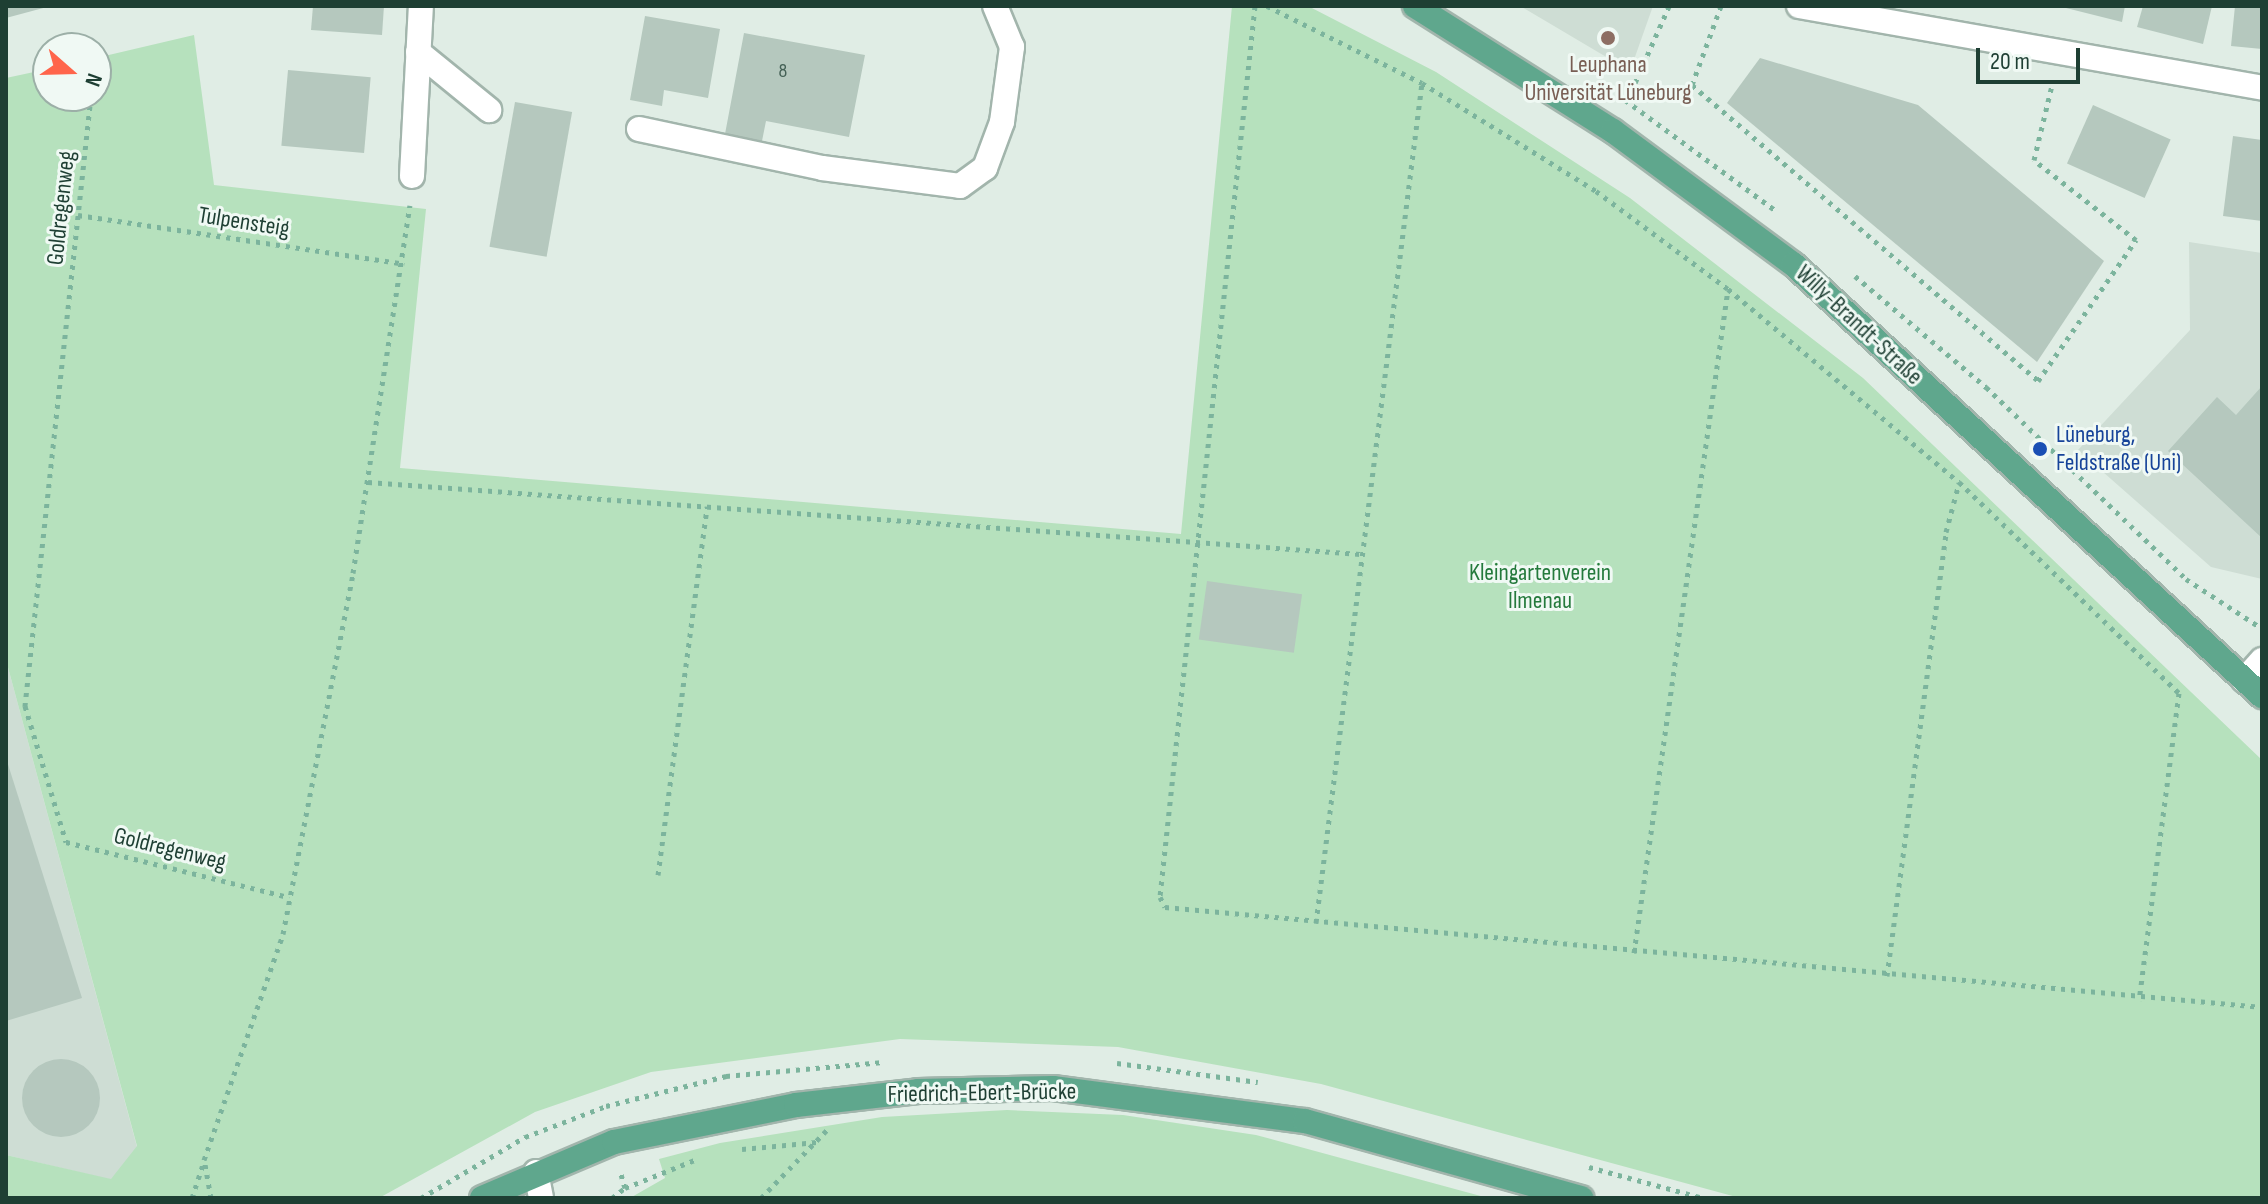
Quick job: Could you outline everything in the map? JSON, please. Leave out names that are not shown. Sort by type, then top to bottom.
[{"type":"main road","name":"Willy-Brandt-Straße","points":[[1415,6],[1613,131],[1793,264],[2253,688]]},
{"type":"main road","name":"Friedrich-Ebert-Brücke","points":[[482,1198],[536,1172],[614,1142],[796,1105],[1053,1088],[1305,1121],[1581,1198]]},
{"type":"street","points":[[412,176],[421,6]]},
{"type":"street","points":[[639,129],[822,168],[960,186],[985,168],[1002,122],[1012,47],[995,6]]},
{"type":"street","points":[[1799,6],[2262,88]]},
{"type":"street","points":[[418,52],[489,110]]},
{"type":"street","points":[[2253,688],[2262,660]]},
{"type":"street","points":[[536,1172],[541,1198]]},
{"type":"path","points":[[1255,6],[1203,542],[1160,897],[1165,907],[2139,1000],[2262,1007]]},
{"type":"path","points":[[1267,6],[1422,83],[1596,191],[1728,289],[1959,482],[2179,693],[2139,1000]]},
{"type":"path","points":[[1627,101],[1669,6]]},
{"type":"path","points":[[1721,6],[1692,85],[2038,381],[2136,240],[2034,160],[2060,53]]},
{"type":"path","points":[[1316,923],[1360,554],[1422,83]]},
{"type":"path","name":"Goldregenweg","points":[[89,112],[25,706],[66,842],[289,897]]},
{"type":"path","points":[[192,1198],[283,934],[368,482],[404,264],[412,176]]},
{"type":"path","name":"Tulpensteig","points":[[78,215],[404,264]]},
{"type":"path","points":[[1634,953],[1728,289]]},
{"type":"path","points":[[1986,387],[2186,579],[2258,626]]},
{"type":"path","points":[[368,482],[1360,554]]},
{"type":"path","points":[[1887,976],[1946,532],[1959,482]]},
{"type":"path","points":[[658,875],[707,506]]},
{"type":"path","points":[[761,1198],[834,1121]]},
{"type":"path","points":[[731,1151],[817,1142]]},
{"type":"path","points":[[625,1188],[705,1157]]},
{"type":"path","points":[[204,1160],[211,1198]]},
{"type":"shaded area","name":"Leuphana Universität Lüneburg","points":[[1520,6],[1653,6],[1630,71]]},
{"type":"shaded area","points":[[2189,242],[2262,253],[2262,579],[2211,567],[2078,450],[2190,330]]},
{"type":"shaded area","points":[[6,660],[137,1147],[112,1180],[6,1155]]},
{"type":"green space","name":"Kleingartenverein Ilmenau","points":[[1232,6],[1308,6],[1436,72],[1630,198],[1863,378],[2262,760],[2262,1198],[1740,1198],[1321,1084],[1118,1047],[900,1039],[651,1072],[535,1112],[379,1198],[6,1198],[6,1155],[111,1179],[137,1146],[6,660],[6,78],[32,72],[32,112],[112,112],[112,54],[194,35],[214,185],[426,209],[400,468],[1181,534]]},
{"type":"green space","points":[[1007,1110],[1123,1115],[1256,1135],[1488,1198],[630,1198],[665,1178],[659,1159],[720,1143],[882,1117]]},
{"type":"building","points":[[6,6],[46,6],[47,7],[6,18]]},
{"type":"building","points":[[313,6],[384,6],[382,35],[311,30]]},
{"type":"building","points":[[2058,6],[2125,6],[2122,22]]},
{"type":"building","points":[[2143,6],[2212,6],[2203,44],[2137,27]]},
{"type":"building","points":[[2235,6],[2262,6],[2262,49],[2231,46]]},
{"type":"building","points":[[645,16],[720,29],[708,98],[664,90],[662,106],[630,100]]},
{"type":"building","points":[[744,33],[865,55],[849,137],[766,121],[762,141],[725,134]]},
{"type":"building","points":[[1760,58],[1918,105],[2104,261],[2037,362],[1727,103]]},
{"type":"building","points":[[288,70],[371,77],[364,153],[281,146]]},
{"type":"building","points":[[515,102],[572,112],[547,257],[489,247]]},
{"type":"building","points":[[2093,105],[2171,140],[2145,198],[2067,163]]},
{"type":"building","points":[[2233,136],[2262,140],[2262,221],[2223,216]]},
{"type":"building","points":[[2262,386],[2262,538],[2168,451],[2217,397],[2236,415]]},
{"type":"building","points":[[1207,581],[1302,594],[1294,653],[1199,639]]},
{"type":"building","points":[[6,758],[82,998],[6,1021]]},
{"type":"building","points":[[61,1059],[76,1062],[93,1076],[100,1098],[97,1113],[83,1130],[61,1137],[46,1134],[29,1120],[22,1098],[25,1083],[39,1066]]},
{"type":"place","name":"Leuphana Universität Lüneburg","points":[[1608,38]]},
{"type":"place","name":"Lüneburg, Feldstraße (Uni)","points":[[2040,449]]}]
